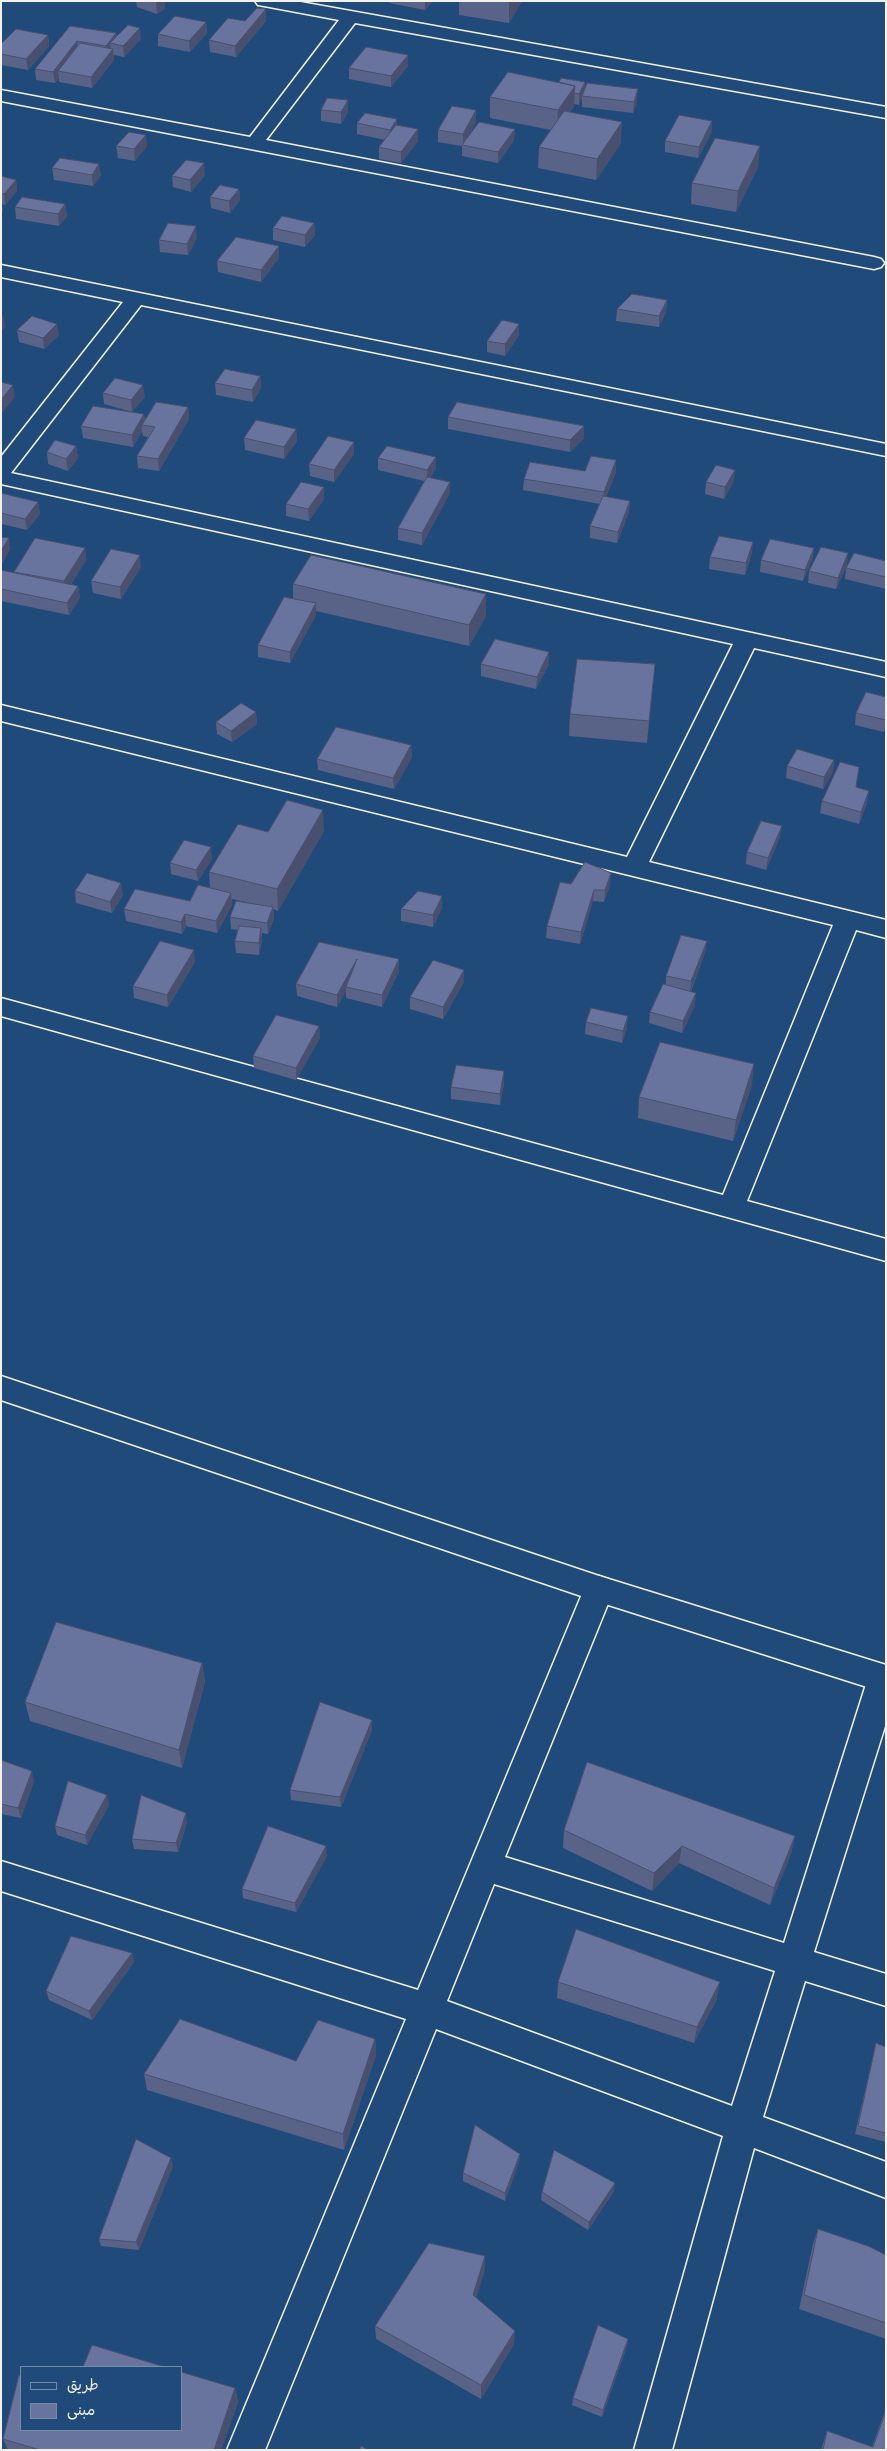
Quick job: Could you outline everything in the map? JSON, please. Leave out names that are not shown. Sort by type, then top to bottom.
[{"type":"street","points":[[264,1],[886,113]]},
{"type":"street","points":[[254,144],[350,17]]},
{"type":"street","points":[[1,96],[874,263]]},
{"type":"street","points":[[1,271],[886,450]]},
{"type":"street","points":[[1,472],[136,298]]},
{"type":"street","points":[[1,477],[747,638],[886,670]]},
{"type":"street","points":[[634,867],[747,638]]},
{"type":"street","points":[[1,714],[886,928]]},
{"type":"street","points":[[732,1208],[848,919]]},
{"type":"street","points":[[1,1007],[886,1250]]},
{"type":"street","points":[[1,1388],[599,1589],[885,1678],[743,2126],[653,2450]]},
{"type":"street","points":[[246,2450],[599,1589]]},
{"type":"street","points":[[485,1866],[796,1960],[886,1990]]},
{"type":"street","points":[[1,1876],[426,2009],[886,2180]]},
{"type":"building","points":[[257,8],[266,9],[235,46],[209,40],[228,18],[245,21]]},
{"type":"building","points":[[175,16],[206,22],[189,41],[158,34]]},
{"type":"building","points":[[128,25],[140,28],[123,46],[110,43]]},
{"type":"building","points":[[70,26],[116,33],[106,46],[77,41],[53,72],[35,69]]},
{"type":"building","points":[[16,29],[48,35],[26,59],[1,54],[1,44]]},
{"type":"building","points":[[80,43],[113,49],[91,77],[58,71]]},
{"type":"building","points":[[366,47],[408,55],[391,76],[349,68]]},
{"type":"building","points":[[508,72],[575,86],[558,110],[490,97]]},
{"type":"building","points":[[561,78],[585,82],[579,94],[574,93],[575,86],[559,82]]},
{"type":"building","points":[[587,83],[638,89],[634,102],[582,96]]},
{"type":"building","points":[[327,98],[348,100],[341,112],[321,110]]},
{"type":"building","points":[[452,106],[476,110],[463,134],[438,130]]},
{"type":"building","points":[[564,111],[622,122],[597,159],[539,147]]},
{"type":"building","points":[[365,113],[397,119],[390,130],[357,123]]},
{"type":"building","points":[[679,115],[712,121],[699,147],[665,141]]},
{"type":"building","points":[[479,122],[515,129],[498,152],[462,145]]},
{"type":"building","points":[[396,125],[418,129],[401,152],[379,147]]},
{"type":"building","points":[[129,132],[146,135],[134,149],[116,146]]},
{"type":"building","points":[[715,138],[760,146],[738,191],[692,183]]},
{"type":"building","points":[[60,158],[99,164],[92,175],[52,168]]},
{"type":"building","points":[[186,160],[204,163],[190,180],[172,176]]},
{"type":"building","points":[[1,176],[16,180],[4,194],[1,193]]},
{"type":"building","points":[[220,185],[239,189],[229,201],[210,197]]},
{"type":"building","points":[[22,197],[65,204],[58,214],[15,207]]},
{"type":"building","points":[[282,216],[314,223],[305,235],[273,228]]},
{"type":"building","points":[[168,223],[196,226],[187,244],[159,240]]},
{"type":"building","points":[[236,237],[279,246],[261,270],[217,261]]},
{"type":"building","points":[[632,294],[667,300],[659,316],[617,309]]},
{"type":"building","points":[[32,316],[57,324],[43,338],[17,330]]},
{"type":"building","points":[[502,320],[519,324],[505,344],[487,341]]},
{"type":"building","points":[[225,369],[260,376],[252,390],[215,383]]},
{"type":"building","points":[[115,378],[143,385],[131,400],[103,393]]},
{"type":"building","points":[[1,382],[13,385],[1,400]]},
{"type":"building","points":[[156,402],[188,407],[158,459],[137,456],[155,427],[142,425]]},
{"type":"building","points":[[457,402],[584,426],[570,440],[448,417]]},
{"type":"building","points":[[93,406],[144,414],[132,435],[81,426]]},
{"type":"building","points":[[256,420],[296,429],[284,447],[244,438]]},
{"type":"building","points":[[328,436],[354,442],[334,470],[309,464]]},
{"type":"building","points":[[55,440],[76,446],[66,459],[47,452]]},
{"type":"building","points":[[387,446],[436,457],[427,470],[378,458]]},
{"type":"building","points":[[591,456],[616,460],[604,492],[524,479],[530,462],[585,471]]},
{"type":"building","points":[[716,465],[735,470],[725,487],[706,482]]},
{"type":"building","points":[[427,477],[450,482],[422,533],[398,528]]},
{"type":"building","points":[[301,482],[324,487],[308,509],[286,504]]},
{"type":"building","points":[[1,493],[38,502],[25,519],[1,513]]},
{"type":"building","points":[[603,496],[630,501],[618,532],[590,526]]},
{"type":"building","points":[[719,536],[753,542],[746,563],[710,557]]},
{"type":"building","points":[[1,537],[9,538],[1,551]]},
{"type":"building","points":[[35,538],[85,548],[64,581],[14,572]]},
{"type":"building","points":[[770,539],[814,548],[805,570],[761,560]]},
{"type":"building","points":[[821,547],[848,553],[838,578],[809,571]]},
{"type":"building","points":[[111,549],[140,555],[120,587],[91,581]]},
{"type":"building","points":[[854,553],[886,561],[886,577],[846,568]]},
{"type":"building","points":[[311,555],[486,594],[469,625],[293,584]]},
{"type":"building","points":[[1,570],[78,586],[67,603],[1,589]]},
{"type":"building","points":[[284,597],[316,603],[290,652],[258,645]]},
{"type":"building","points":[[495,639],[549,652],[537,677],[481,664]]},
{"type":"building","points":[[577,659],[655,664],[649,721],[570,714]]},
{"type":"building","points":[[866,692],[886,697],[886,720],[856,713]]},
{"type":"building","points":[[241,703],[256,712],[231,731],[216,722]]},
{"type":"building","points":[[336,727],[411,745],[393,778],[317,759]]},
{"type":"building","points":[[797,749],[834,760],[824,777],[787,766]]},
{"type":"building","points":[[840,762],[859,767],[856,787],[869,791],[861,812],[822,801]]},
{"type":"building","points":[[287,800],[323,810],[277,889],[209,872],[238,824],[268,832]]},
{"type":"building","points":[[761,821],[782,826],[768,858],[747,852]]},
{"type":"building","points":[[184,840],[211,847],[196,870],[170,863]]},
{"type":"building","points":[[585,862],[611,873],[605,890],[594,890],[581,932],[547,926],[560,882],[571,884]]},
{"type":"building","points":[[87,873],[121,883],[110,902],[75,891]]},
{"type":"building","points":[[198,885],[231,893],[216,921],[185,914],[181,922],[124,909],[135,889],[190,901]]},
{"type":"building","points":[[418,891],[442,896],[433,915],[401,909]]},
{"type":"building","points":[[236,901],[273,907],[267,923],[230,917]]},
{"type":"building","points":[[239,926],[261,928],[259,943],[235,941]]},
{"type":"building","points":[[681,935],[707,941],[691,981],[666,976]]},
{"type":"building","points":[[160,941],[194,950],[167,995],[133,986]]},
{"type":"building","points":[[319,942],[399,959],[382,995],[346,987],[357,959],[337,995],[296,984]]},
{"type":"building","points":[[433,960],[464,970],[443,1007],[410,997]]},
{"type":"building","points":[[663,984],[696,993],[683,1021],[650,1012]]},
{"type":"building","points":[[591,1008],[628,1016],[623,1031],[586,1022]]},
{"type":"building","points":[[276,1015],[319,1026],[296,1068],[253,1056]]},
{"type":"building","points":[[660,1042],[754,1064],[736,1120],[639,1097]]},
{"type":"building","points":[[456,1065],[504,1071],[500,1094],[451,1087]]},
{"type":"building","points":[[56,1622],[202,1663],[179,1750],[25,1702]]},
{"type":"building","points":[[320,1702],[372,1720],[340,1797],[290,1790]]},
{"type":"building","points":[[1,1760],[32,1771],[18,1808],[1,1804]]},
{"type":"building","points":[[587,1762],[795,1836],[774,1888],[682,1846],[654,1873],[564,1830]]},
{"type":"building","points":[[68,1781],[107,1795],[85,1835],[55,1826]]},
{"type":"building","points":[[141,1795],[186,1813],[176,1843],[132,1839]]},
{"type":"building","points":[[268,1826],[326,1846],[295,1903],[242,1889]]},
{"type":"building","points":[[576,1929],[720,1982],[697,2027],[558,1982]]},
{"type":"building","points":[[71,1936],[132,1953],[89,2011],[46,1991]]},
{"type":"building","points":[[180,2019],[296,2061],[318,2020],[375,2039],[343,2134],[144,2074]]},
{"type":"building","points":[[876,2043],[886,2047],[886,2133],[858,2126]]},
{"type":"building","points":[[475,2125],[520,2154],[505,2193],[463,2173]]},
{"type":"building","points":[[136,2139],[171,2158],[136,2242],[99,2239]]},
{"type":"building","points":[[554,2150],[615,2183],[589,2222],[542,2192]]},
{"type":"building","points":[[818,2229],[868,2246],[886,2255],[886,2323],[804,2295]]},
{"type":"building","points":[[429,2243],[485,2256],[473,2295],[515,2331],[481,2385],[375,2326]]},
{"type":"building","points":[[598,2325],[628,2339],[603,2410],[573,2398]]},
{"type":"building","points":[[92,2345],[162,2366],[83,2366]]},
{"type":"building","points":[[182,2372],[235,2388],[214,2450],[40,2450],[3,2439],[19,2375],[20,2431],[182,2431]]},
{"type":"building","points":[[886,2411],[886,2450],[823,2450],[827,2431],[873,2447]]},
{"type":"building","points":[[361,2446],[368,2450],[360,2450]]}]
